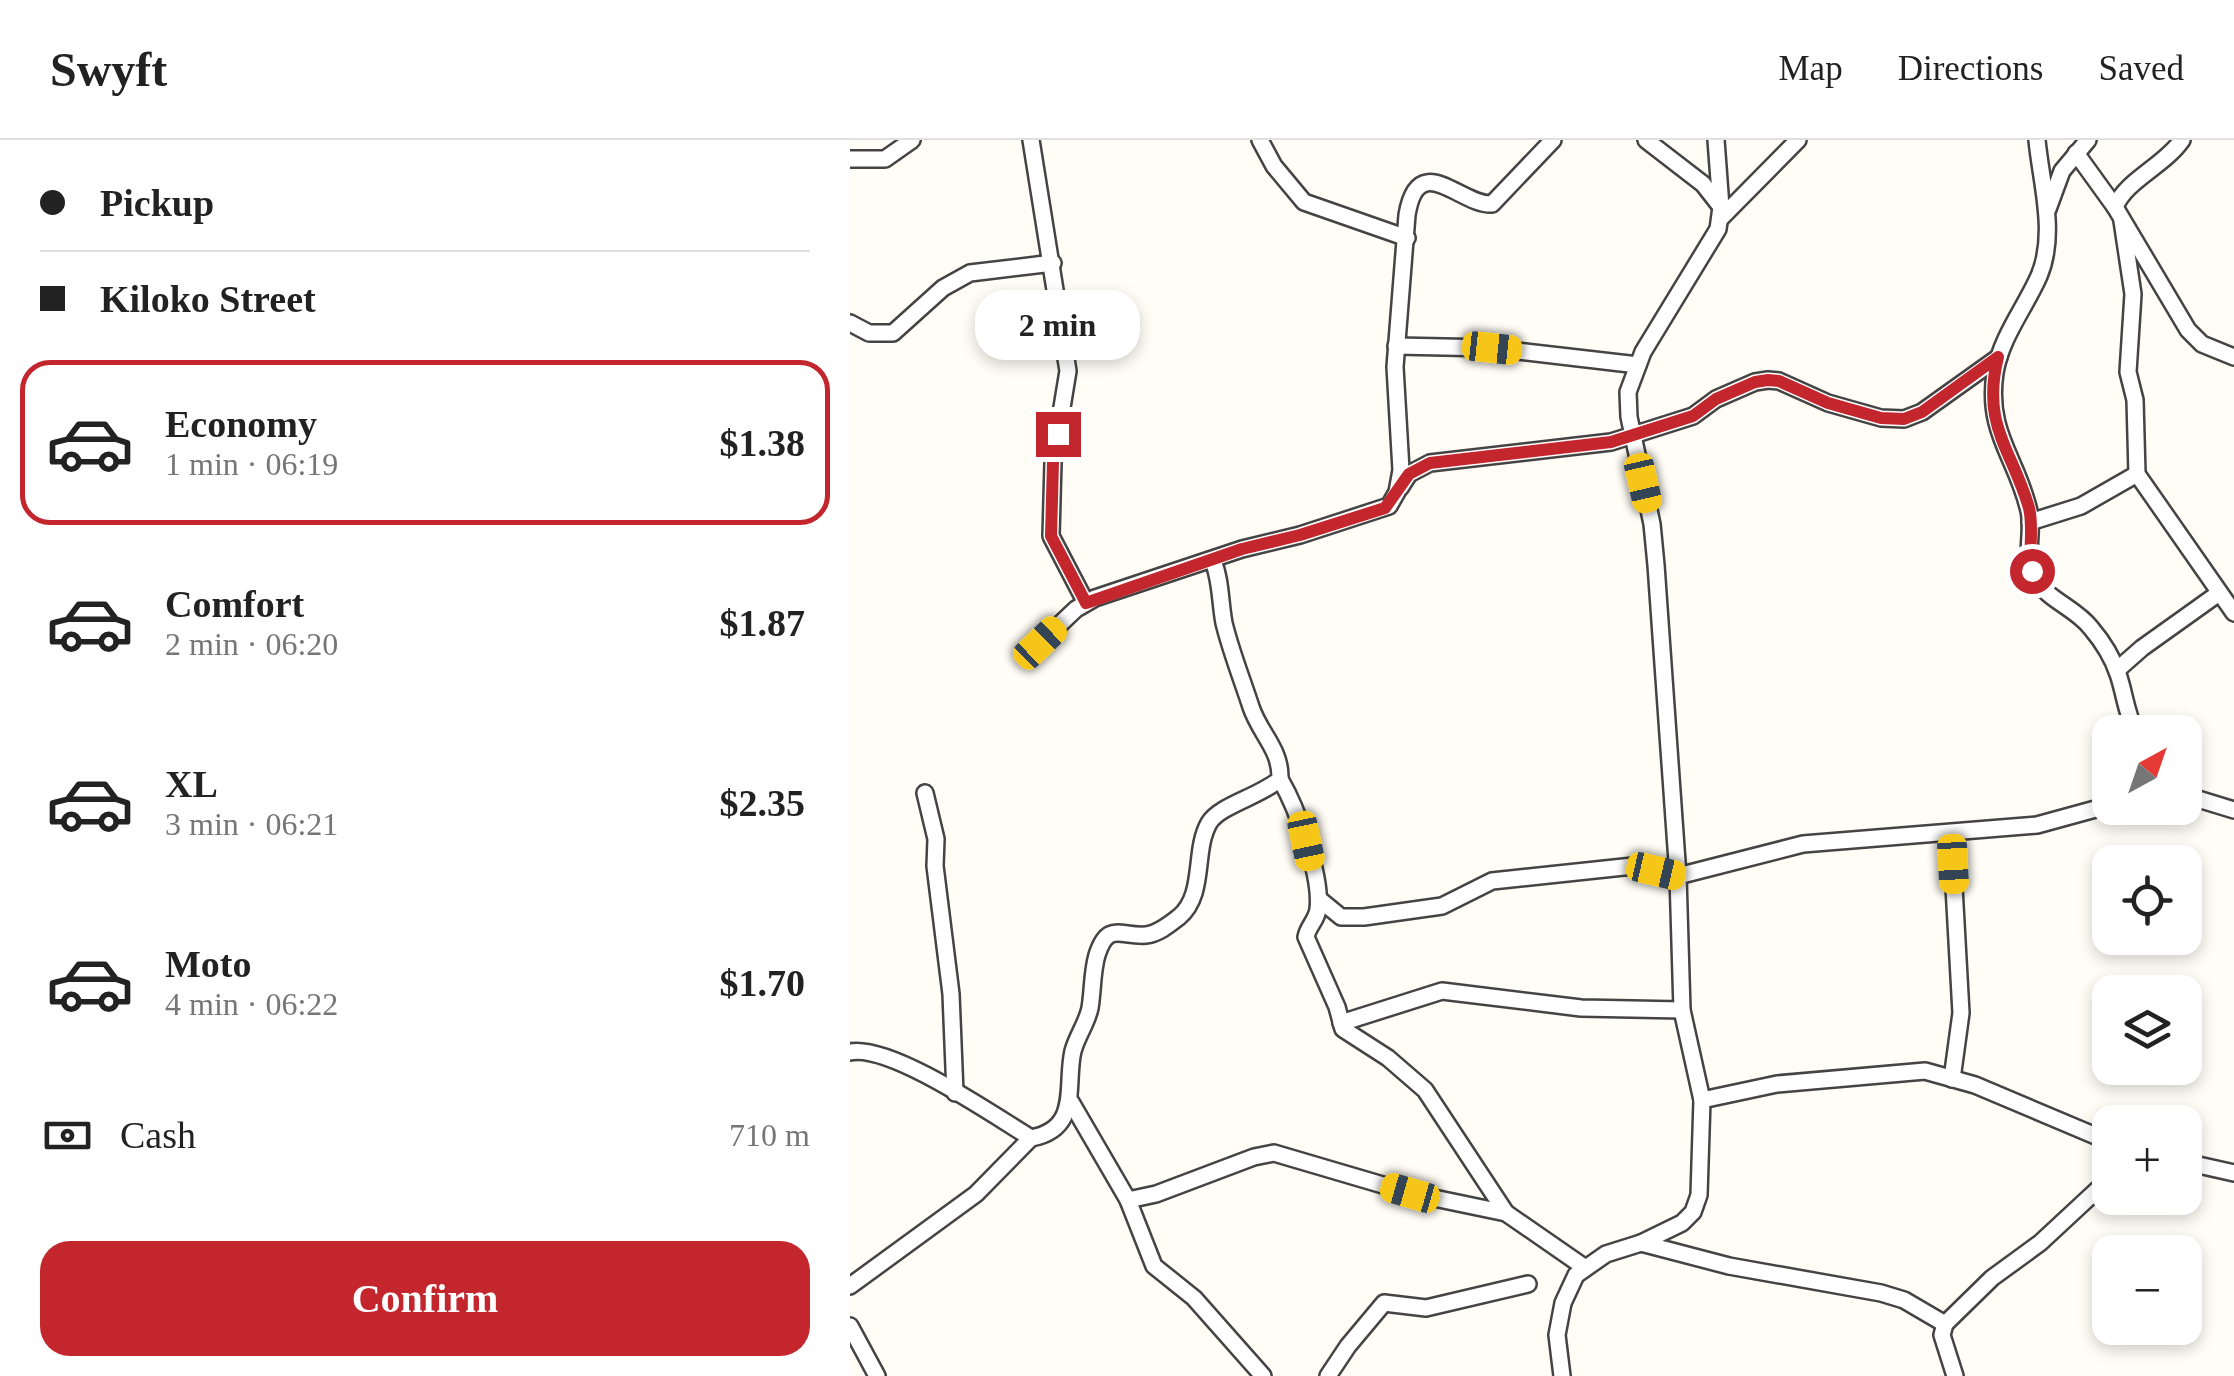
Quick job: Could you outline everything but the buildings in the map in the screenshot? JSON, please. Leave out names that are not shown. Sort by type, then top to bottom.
[{"type":"street","points":[[850,159],[885,159],[912,140]]},
{"type":"street","points":[[1031,140],[1068,371],[1053,462],[1051,536],[1086,603]]},
{"type":"street","points":[[1260,140],[1274,166],[1304,202],[1406,238]]},
{"type":"street","points":[[1397,492],[1401,470],[1394,367],[1409,202],[1418,188],[1435,182],[1479,204],[1492,204],[1553,140]]},
{"type":"street","points":[[1646,140],[1704,184],[1721,213]]},
{"type":"street","points":[[1562,1376],[1557,1335],[1570,1284],[1584,1267],[1606,1254],[1641,1243],[1682,1223],[1700,1195],[1702,1100],[1682,1010],[1678,876],[1654,552],[1628,392],[1638,365],[1712,240],[1721,213],[1716,140]]},
{"type":"street","points":[[1721,213],[1798,140]]},
{"type":"street","points":[[2037,140],[2046,212],[2042,267],[1998,357],[1994,390],[1998,436],[2020,484],[2030,522],[2034,577],[2044,590],[2092,629],[2117,670],[2131,715]]},
{"type":"street","points":[[2046,212],[2062,171],[2088,140]]},
{"type":"street","points":[[2117,670],[2142,648],[2229,604],[2137,474],[2135,400],[2128,372],[2133,294],[2119,214],[2122,194],[2165,160],[2182,140]]},
{"type":"street","points":[[2076,153],[2119,214],[2194,336],[2234,358]]},
{"type":"street","points":[[850,323],[869,332],[893,333],[944,288],[970,272],[1053,263]]},
{"type":"street","points":[[1396,346],[1492,348],[1638,365]]},
{"type":"street","points":[[1040,643],[1086,603],[1242,549],[1385,508],[1409,474],[1430,463],[1611,442],[1693,416],[1716,399],[1768,380],[1779,381],[1828,403],[1881,418],[1904,419],[1922,412],[1998,357]]},
{"type":"street","points":[[2030,522],[2081,506],[2137,474]]},
{"type":"street","points":[[1213,561],[1219,574],[1217,588],[1234,658],[1256,719],[1277,751],[1280,779],[1301,824],[1319,899],[1316,918],[1306,931],[1306,938],[1344,1029],[1388,1058],[1425,1090],[1506,1213],[1584,1267]]},
{"type":"street","points":[[1263,1376],[1194,1298],[1154,1266],[1128,1200],[1071,1102],[1072,1056],[1090,1010],[1092,983],[1103,942],[1117,931],[1146,935],[1158,932],[1182,915],[1198,877],[1209,824],[1228,808],[1258,796],[1280,779]]},
{"type":"street","points":[[925,793],[936,839],[935,866],[951,994],[955,1093]]},
{"type":"street","points":[[2202,800],[2234,810]]},
{"type":"street","points":[[1319,899],[1341,917],[1364,917],[1442,906],[1492,881],[1633,866],[1678,876],[1803,844],[2037,824],[2092,810]]},
{"type":"street","points":[[1952,833],[1961,1013],[1952,1079]]},
{"type":"street","points":[[1341,1023],[1442,992],[1581,1008],[1682,1010]]},
{"type":"street","points":[[850,1052],[881,1054],[1031,1138]]},
{"type":"street","points":[[1702,1100],[1777,1084],[1926,1071],[1975,1085],[2092,1134]]},
{"type":"street","points":[[850,1286],[976,1194],[1031,1138],[1048,1133],[1071,1102]]},
{"type":"street","points":[[1128,1200],[1274,1153],[1410,1193],[1506,1213]]},
{"type":"street","points":[[2202,1165],[2234,1172]]},
{"type":"street","points":[[1955,1376],[1942,1335],[1945,1324],[1992,1278],[2040,1243],[2092,1195]]},
{"type":"street","points":[[1641,1243],[1728,1266],[1904,1300],[1945,1324]]},
{"type":"street","points":[[1328,1376],[1366,1321],[1384,1304],[1426,1308],[1528,1284]]},
{"type":"street","points":[[850,1326],[877,1376]]},
{"type":"route","points":[[1058,434],[1053,462],[1051,536],[1086,603],[1242,549],[1385,508],[1409,474],[1430,463],[1611,442],[1693,416],[1716,399],[1768,380],[1881,418],[1911,418],[1998,357],[1994,408],[1998,436],[2029,509],[2032,571]]}]
